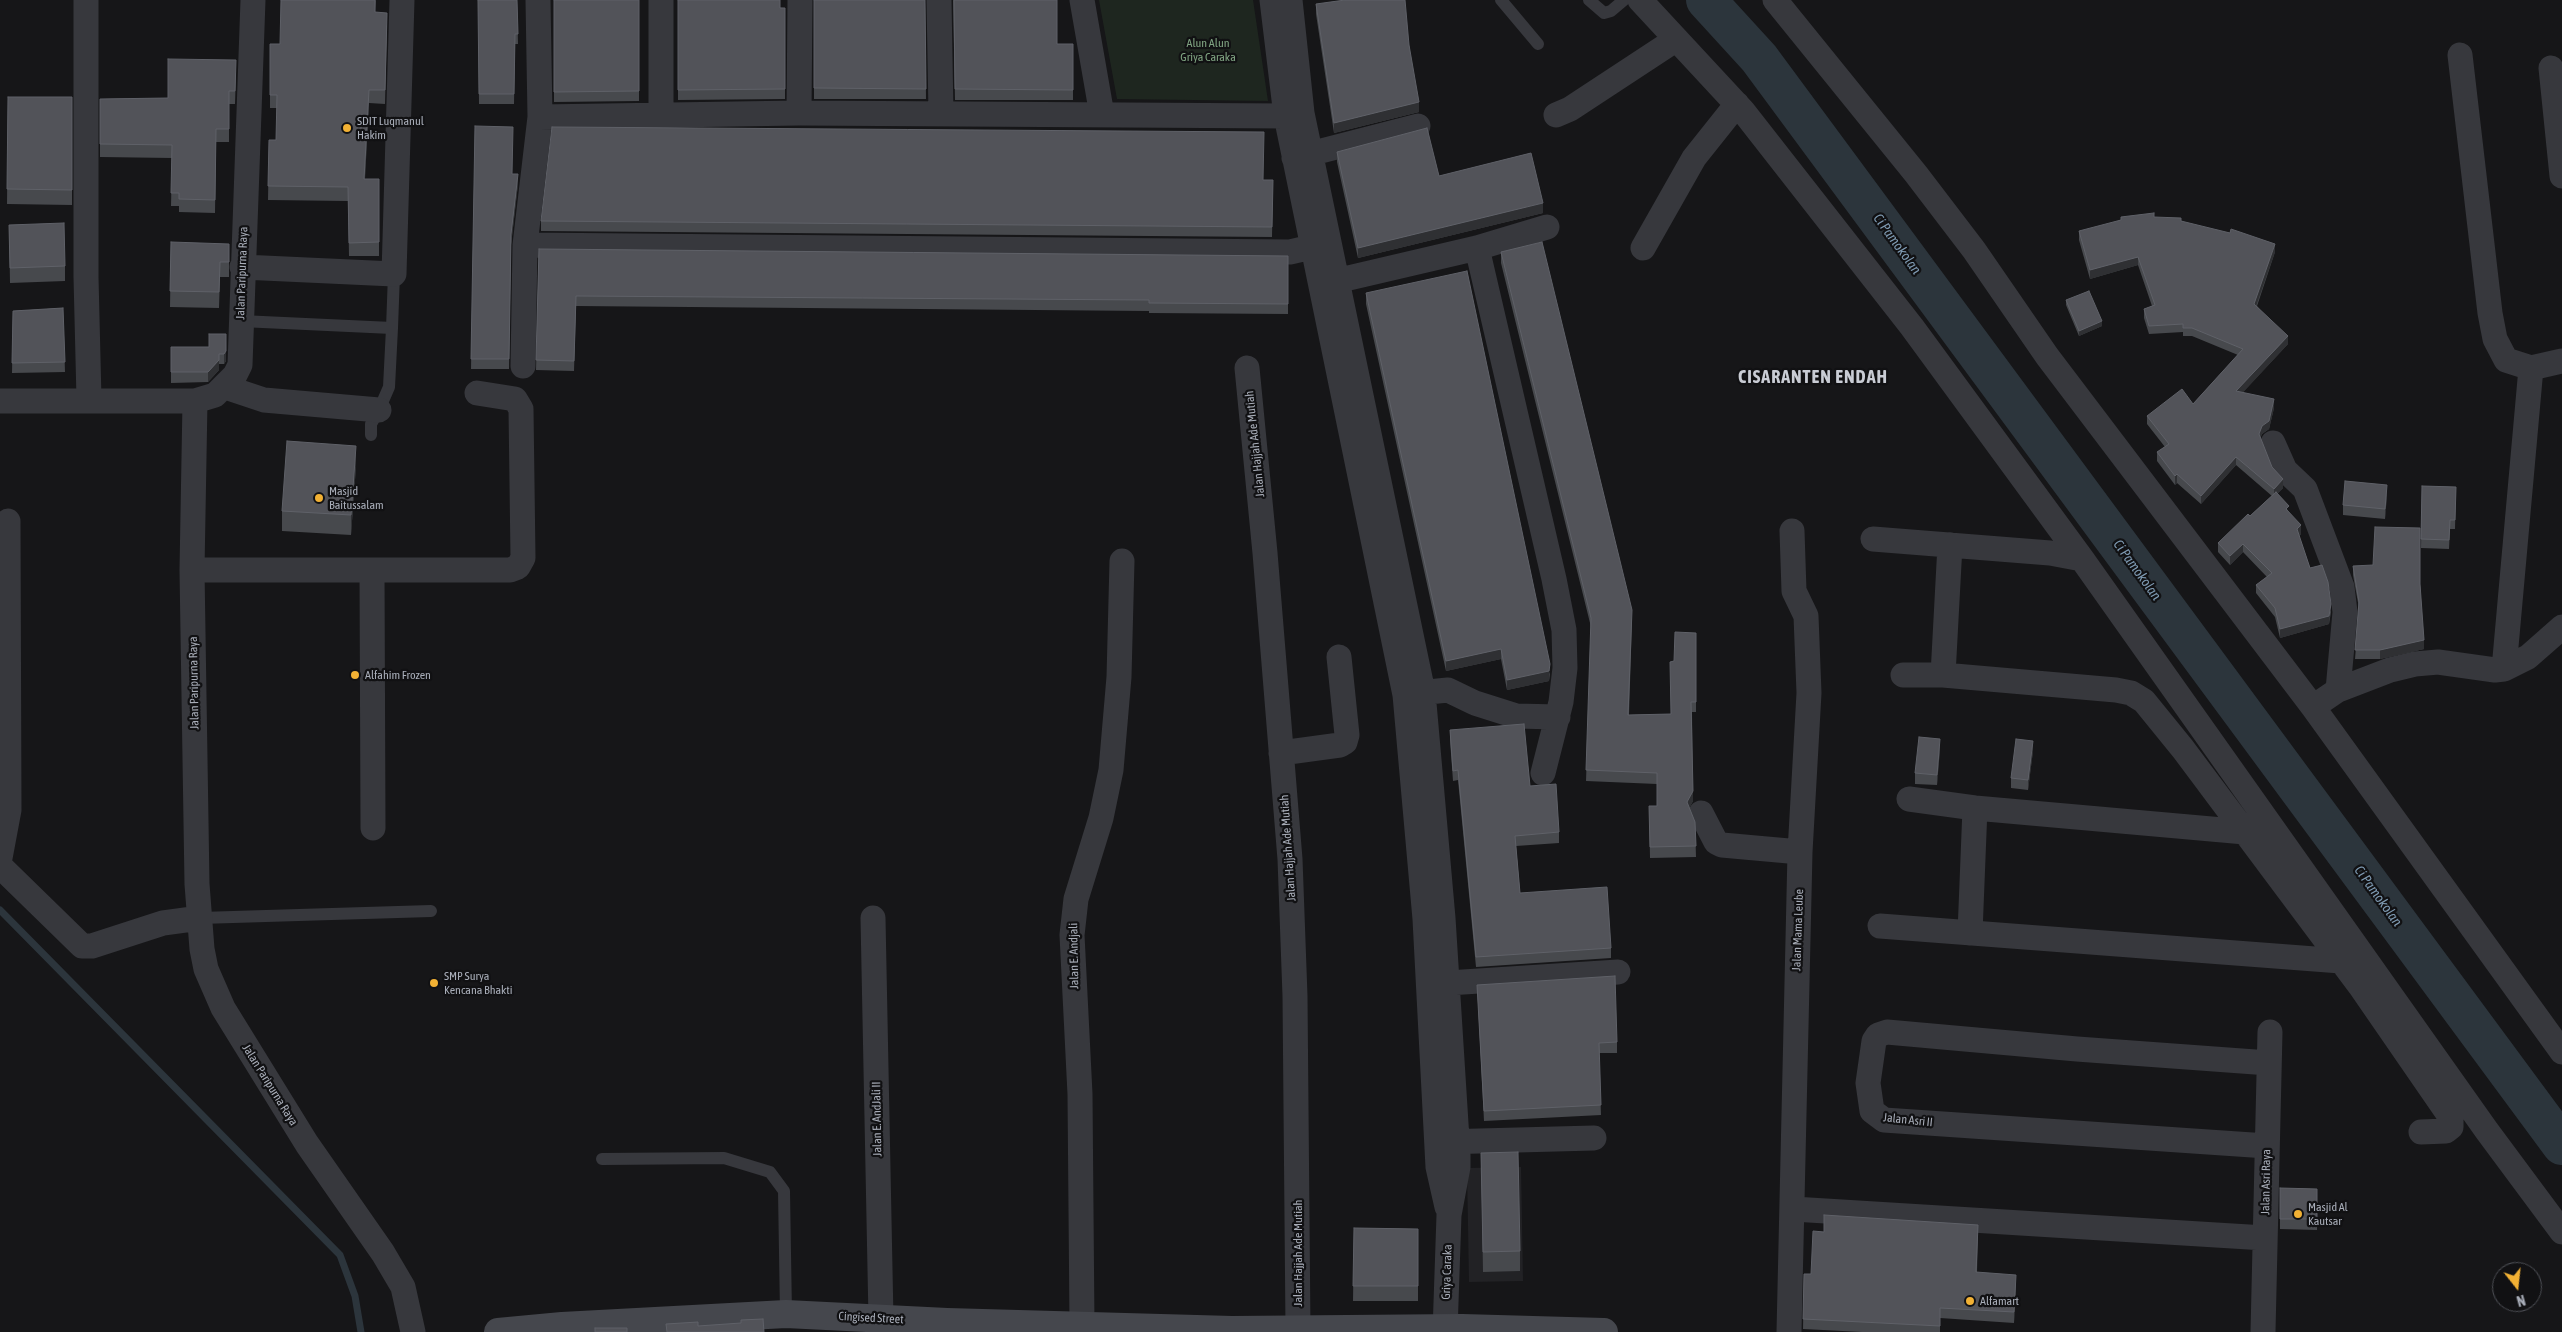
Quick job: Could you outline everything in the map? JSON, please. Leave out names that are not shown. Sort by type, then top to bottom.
[{"type":"main road","name":"Cingised Street","points":[[498,1332],[562,1326],[786,1314],[817,1323],[881,1319],[935,1327],[1082,1325],[1232,1331],[1445,1330],[1604,1332]]},
{"type":"street","points":[[86,0],[86,277],[89,399]]},
{"type":"street","name":"Jalan Paripurna Raya","points":[[225,388],[240,365],[253,0]]},
{"type":"street","points":[[242,267],[394,274],[402,0]]},
{"type":"street","points":[[523,366],[525,245],[540,117],[538,0]]},
{"type":"street","points":[[661,0],[661,115]]},
{"type":"street","points":[[799,113],[800,0]]},
{"type":"street","points":[[940,0],[941,114]]},
{"type":"street","points":[[1082,0],[1102,116]]},
{"type":"street","points":[[1272,0],[1294,115],[1414,693],[1434,919],[1447,1149]]},
{"type":"street","points":[[1290,0],[1294,115]]},
{"type":"street","points":[[1640,0],[1675,40],[1737,104],[1828,216],[1918,335],[2082,559],[2348,953],[2562,1232]]},
{"type":"street","points":[[1776,0],[1962,235],[2047,356],[2313,708],[2562,1052]]},
{"type":"street","points":[[1556,115],[1570,109],[1675,40]]},
{"type":"street","points":[[2460,55],[2490,313],[2495,339],[2506,360],[2531,368],[2562,361]]},
{"type":"street","points":[[2551,68],[2562,176]]},
{"type":"street","points":[[1643,248],[1694,158],[1737,104]]},
{"type":"street","points":[[540,117],[799,113],[1102,116],[1294,115]]},
{"type":"street","points":[[1303,156],[1418,126]]},
{"type":"street","points":[[1329,283],[1477,248],[1547,227]]},
{"type":"street","points":[[525,245],[1290,252],[1321,244]]},
{"type":"street","points":[[1477,248],[1554,579],[1564,630],[1566,668],[1558,717],[1543,773]]},
{"type":"street","name":"Jalan Hajjah Ade Mutiah","points":[[1247,368],[1290,859],[1295,996],[1298,1330]]},
{"type":"street","points":[[2504,669],[2531,368]]},
{"type":"street","points":[[0,400],[195,401],[215,395],[225,388],[264,400],[379,410]]},
{"type":"street","points":[[192,570],[510,570],[521,564],[523,558],[521,409],[515,399],[477,393]]},
{"type":"street","name":"Jalan Paripurna Raya","points":[[195,401],[192,570],[200,918],[206,969],[223,1008],[307,1144],[384,1253],[403,1287],[414,1332]]},
{"type":"street","points":[[2273,443],[2285,470],[2304,490],[2342,587],[2345,612],[2338,690]]},
{"type":"street","points":[[0,858],[9,810],[8,521]]},
{"type":"street","name":"Jalan Mama Leube","points":[[1789,1332],[1800,852],[1809,670],[1806,616],[1794,591],[1792,531]]},
{"type":"street","points":[[1873,539],[2050,553],[2082,559]]},
{"type":"street","points":[[1943,676],[1950,544]]},
{"type":"street","name":"Jalan E. Andjali","points":[[1082,1325],[1080,1094],[1072,935],[1076,898],[1101,818],[1111,770],[1119,677],[1122,561]]},
{"type":"street","points":[[372,570],[373,828]]},
{"type":"street","points":[[2313,708],[2338,690],[2390,670],[2415,664],[2438,662],[2495,670],[2504,669],[2524,660],[2562,627]]},
{"type":"street","points":[[1281,753],[1340,745],[1345,742],[1347,735],[1339,657]]},
{"type":"street","points":[[1903,675],[1943,676],[2131,693],[2150,708],[2245,832],[2348,953]]},
{"type":"street","points":[[1414,693],[1448,690],[1475,703],[1516,716],[1558,717]]},
{"type":"street","points":[[1909,799],[1975,808],[2245,832]]},
{"type":"street","points":[[1970,933],[1975,808]]},
{"type":"street","points":[[1701,813],[1716,842],[1722,845],[1800,852]]},
{"type":"street","points":[[0,866],[82,946],[92,946],[163,923],[200,918]]},
{"type":"street","name":"Jalan E. AndJali II","points":[[873,918],[881,1319]]},
{"type":"street","points":[[1434,919],[1448,983],[1447,1149]]},
{"type":"street","points":[[1880,926],[1970,933],[2348,953]]},
{"type":"street","points":[[1448,983],[1618,972]]},
{"type":"street","points":[[2367,979],[2451,1118],[2452,1127],[2446,1131],[2421,1132]]},
{"type":"street","name":"Jalan Asri II","points":[[2267,1146],[1884,1120],[1872,1111],[1868,1083],[1874,1042],[1878,1035],[1886,1032],[2077,1050],[2269,1063]]},
{"type":"street","name":"Jalan Asri Raya","points":[[2263,1332],[2270,1032]]},
{"type":"street","points":[[1447,1149],[1594,1138]]},
{"type":"street","name":"Griya Caraka","points":[[1445,1330],[1449,1215],[1447,1149]]},
{"type":"street","points":[[1793,1208],[2265,1238]]},
{"type":"lane","points":[[1501,0],[1538,44]]},
{"type":"lane","points":[[1589,0],[1604,13],[1610,11],[1624,0]]},
{"type":"lane","points":[[371,435],[371,424],[389,387],[394,274]]},
{"type":"lane","points":[[241,321],[392,328]]},
{"type":"lane","points":[[200,918],[431,911]]},
{"type":"lane","points":[[602,1158],[724,1158],[770,1172],[784,1191],[786,1314]]},
{"type":"shaded area","points":[[1521,1167],[1523,1281],[1469,1282],[1467,1168]]},
{"type":"green space","name":"Alun Alun Griya Caraka","points":[[1099,0],[1253,0],[1268,101],[1117,99]]},
{"type":"building","points":[[281,0],[375,0],[375,12],[387,13],[385,90],[369,90],[364,179],[379,179],[379,242],[349,243],[348,187],[268,186],[269,140],[276,140],[277,95],[270,95],[270,44],[280,44]]},
{"type":"building","points":[[478,0],[517,0],[518,34],[515,34],[514,94],[479,94]]},
{"type":"building","points":[[554,0],[639,0],[639,91],[554,92]]},
{"type":"building","points":[[678,0],[780,0],[780,8],[785,8],[785,89],[678,90]]},
{"type":"building","points":[[814,0],[925,0],[926,89],[814,88]]},
{"type":"building","points":[[954,0],[1057,0],[1057,44],[1073,44],[1073,90],[955,89]]},
{"type":"building","points":[[1345,0],[1405,0],[1409,45],[1419,102],[1334,123],[1316,4]]},
{"type":"building","points":[[168,59],[236,60],[235,91],[229,91],[229,129],[216,129],[215,200],[179,199],[179,193],[171,193],[172,145],[100,144],[100,99],[168,98]]},
{"type":"building","points":[[8,97],[72,97],[72,190],[7,189]]},
{"type":"building","points":[[475,126],[513,127],[512,174],[518,174],[511,234],[509,359],[471,359]]},
{"type":"building","points":[[552,127],[1264,132],[1263,180],[1273,180],[1272,227],[541,221]]},
{"type":"building","points":[[1427,128],[1439,176],[1531,153],[1543,203],[1358,248],[1337,152]]},
{"type":"building","points":[[2154,213],[2154,217],[2181,218],[2181,221],[2230,233],[2231,229],[2275,244],[2254,304],[2288,336],[2236,391],[2274,399],[2269,421],[2262,426],[2259,434],[2272,467],[2283,479],[2274,489],[2236,457],[2201,496],[2177,474],[2175,476],[2157,452],[2169,444],[2147,416],[2182,389],[2193,404],[2243,349],[2192,328],[2183,328],[2183,324],[2149,326],[2144,309],[2155,305],[2138,257],[2090,270],[2079,231],[2121,220],[2121,217]]},
{"type":"building","points":[[64,223],[65,266],[10,268],[9,225]]},
{"type":"building","points":[[171,242],[229,244],[229,262],[220,262],[219,292],[170,291]]},
{"type":"building","points":[[1542,242],[1632,610],[1628,715],[1671,714],[1670,662],[1674,661],[1675,632],[1696,633],[1696,702],[1691,702],[1693,791],[1687,802],[1695,822],[1696,846],[1650,847],[1649,806],[1657,806],[1657,773],[1586,770],[1591,618],[1501,252]]},
{"type":"building","points":[[539,249],[1288,256],[1288,304],[1149,303],[1149,300],[576,296],[574,361],[536,360]]},
{"type":"building","points":[[1467,271],[1550,664],[1549,671],[1507,680],[1501,649],[1446,661],[1366,293]]},
{"type":"building","points":[[2089,291],[2102,321],[2079,331],[2066,300]]},
{"type":"building","points":[[63,308],[65,362],[12,363],[13,311]]},
{"type":"building","points":[[209,334],[226,334],[226,351],[224,354],[219,354],[219,360],[208,372],[171,372],[171,347],[209,347]]},
{"type":"building","name":"Masjid Baitussalam","points":[[287,441],[356,446],[351,515],[282,511]]},
{"type":"building","points":[[2345,481],[2387,485],[2385,509],[2343,505]]},
{"type":"building","points":[[2422,486],[2456,487],[2455,520],[2450,520],[2449,540],[2421,539]]},
{"type":"building","points":[[2276,492],[2289,506],[2286,509],[2301,525],[2297,529],[2310,568],[2322,565],[2328,582],[2331,604],[2329,616],[2280,629],[2275,608],[2256,585],[2272,573],[2243,544],[2230,556],[2218,543],[2248,514],[2250,516]]},
{"type":"building","points":[[2375,527],[2420,528],[2420,584],[2424,640],[2380,650],[2355,650],[2359,602],[2353,566],[2373,565]]},
{"type":"building","points":[[1524,724],[1530,786],[1556,784],[1559,832],[1515,836],[1520,893],[1607,887],[1611,948],[1476,957],[1458,770],[1453,771],[1450,730]]},
{"type":"building","points":[[1919,737],[1940,739],[1937,775],[1915,773]]},
{"type":"building","points":[[2016,739],[2033,741],[2028,780],[2011,778]]},
{"type":"building","points":[[1615,976],[1617,1042],[1599,1043],[1601,1105],[1484,1111],[1477,985]]},
{"type":"building","points":[[1518,1152],[1520,1251],[1483,1252],[1481,1153]]},
{"type":"building","name":"Masjid Al Kautsar","points":[[2280,1188],[2317,1189],[2317,1219],[2280,1219]]},
{"type":"building","points":[[1824,1215],[1978,1225],[1976,1272],[2016,1275],[2014,1312],[1940,1308],[1940,1326],[1803,1319],[1804,1274],[1811,1274],[1813,1231],[1824,1232]]},
{"type":"building","points":[[1354,1228],[1418,1229],[1418,1286],[1353,1286]]},
{"type":"building","points":[[763,1319],[764,1332],[667,1332],[666,1324],[698,1322],[698,1326],[741,1323],[741,1320]]},
{"type":"building","points":[[595,1328],[627,1328],[627,1332],[595,1332]]},
{"type":"waterway","name":"Ci Pamokolan","points":[[1706,0],[1759,58],[2562,1145]]},
{"type":"waterway","points":[[0,910],[340,1255],[355,1296],[361,1332]]},
{"type":"place","name":"SDIT Luqmanul Hakim","points":[[347,128]]},
{"type":"place","name":"Masjid Baitussalam","points":[[319,498]]},
{"type":"place","name":"Alfahim Frozen","points":[[355,675]]},
{"type":"place","name":"SMP Surya Kencana Bhakti","points":[[434,983]]},
{"type":"place","name":"Masjid Al Kautsar","points":[[2298,1214]]},
{"type":"place","name":"Alfamart","points":[[1970,1301]]},
{"type":"district","name":"CISARANTEN ENDAH","points":[[1813,377]]}]
